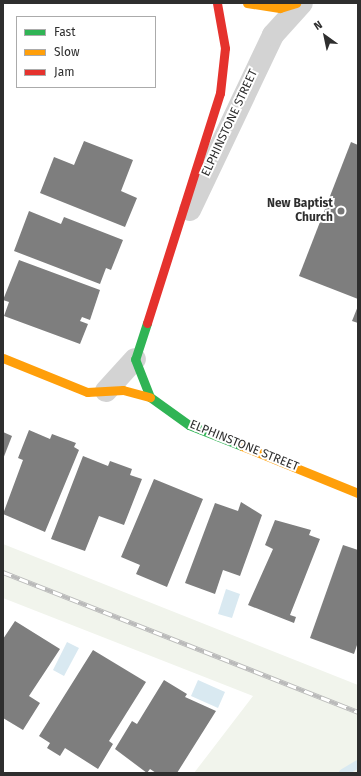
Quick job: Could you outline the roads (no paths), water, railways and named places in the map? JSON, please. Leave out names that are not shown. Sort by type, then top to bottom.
[{"type":"street","name":"ELPHINSTONE STREET","points":[[106,391],[135,359],[220,93],[225,48],[217,3]]},
{"type":"street","points":[[247,3],[280,8],[296,3]]},
{"type":"street","name":"ELPHINSTONE STREET","points":[[169,251],[250,77],[273,35],[302,3]]},
{"type":"street","points":[[3,358],[87,392],[123,390],[150,397]]},
{"type":"street","points":[[135,359],[150,397]]},
{"type":"street","name":"ELPHINSTONE STREET","points":[[150,397],[189,425],[358,493]]},
{"type":"waterway","points":[[343,773],[358,764]]},
{"type":"railway","points":[[3,572],[358,712]]},
{"type":"place","name":"New Baptist Church","points":[[341,211]]}]
